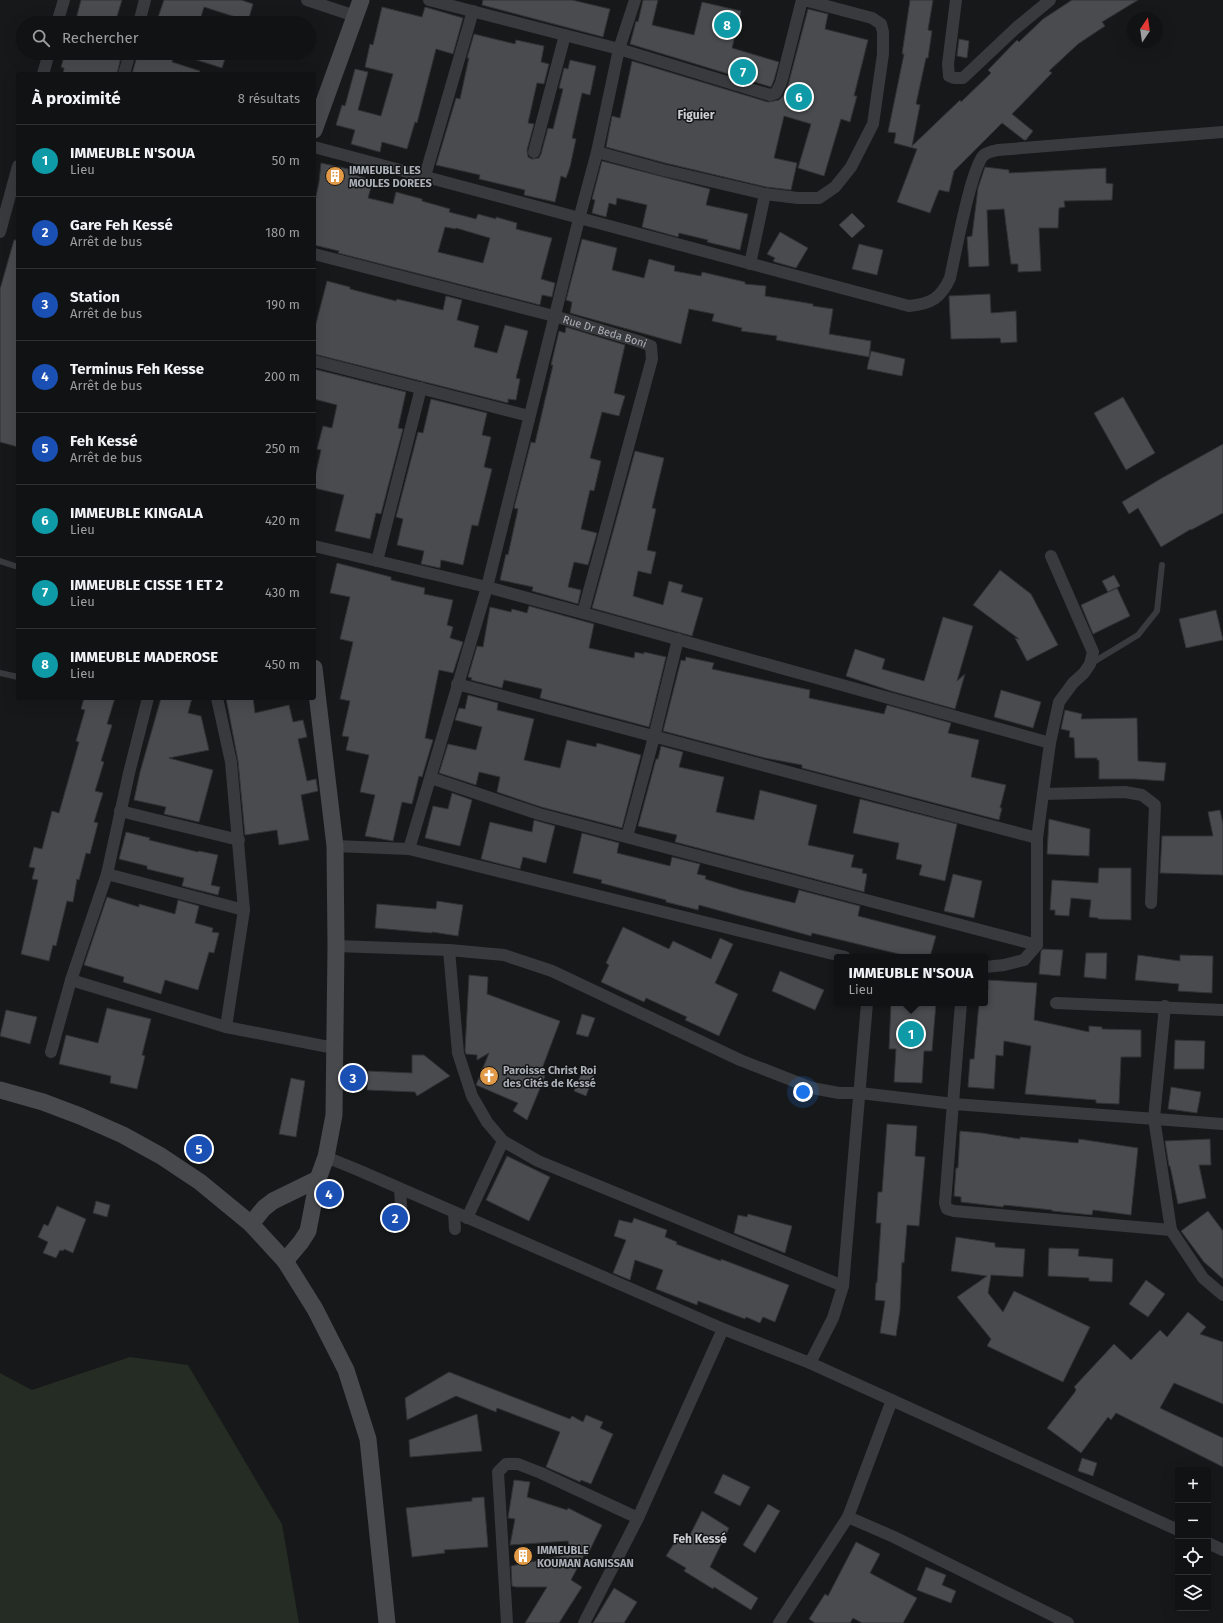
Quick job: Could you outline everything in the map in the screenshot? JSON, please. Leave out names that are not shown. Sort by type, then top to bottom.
[{"type":"street","points":[[52,0],[62,5],[59,16]]},
{"type":"street","points":[[141,16],[145,0]]},
{"type":"street","points":[[307,0],[355,16]]},
{"type":"street","points":[[316,124],[361,0]]},
{"type":"street","points":[[429,0],[619,49],[770,95],[776,93],[781,83],[803,0],[872,18],[881,24],[883,32],[883,54],[873,124],[851,167],[835,187],[820,198],[798,198],[764,194],[663,170],[597,152]]},
{"type":"street","points":[[409,849],[487,587],[554,316],[597,152],[619,49],[635,0]]},
{"type":"street","points":[[956,0],[948,64],[949,76],[954,78],[963,78],[1016,28],[1048,1]]},
{"type":"street","points":[[424,176],[473,11]]},
{"type":"street","points":[[534,152],[565,35]]},
{"type":"street","points":[[44,72],[47,60]]},
{"type":"street","points":[[125,72],[128,60]]},
{"type":"street","points":[[316,148],[909,306],[919,305],[934,300],[944,291],[950,278],[970,188],[977,165],[984,154],[998,150],[1223,132]]},
{"type":"street","points":[[0,232],[16,173]]},
{"type":"street","points":[[750,264],[764,194]]},
{"type":"street","name":"Rue Dr Beda Boni","points":[[316,255],[554,316],[651,346],[652,359],[583,613]]},
{"type":"street","points":[[316,362],[529,416]]},
{"type":"street","points":[[377,561],[421,388]]},
{"type":"street","points":[[316,546],[487,587],[1050,743]]},
{"type":"street","points":[[988,967],[1004,965],[1024,960],[1037,945],[1037,838],[1050,743],[1058,702],[1073,683],[1084,673],[1090,664],[1093,652],[1051,556]]},
{"type":"street","points":[[627,837],[654,737],[678,639]]},
{"type":"street","points":[[457,684],[1037,838]]},
{"type":"street","points":[[285,1261],[308,1231],[318,1179],[326,1157],[334,1115],[336,946],[335,846],[316,685]]},
{"type":"street","points":[[51,1052],[71,980],[107,874],[120,811],[148,700]]},
{"type":"street","points":[[217,700],[231,762],[244,910],[226,1027]]},
{"type":"street","points":[[431,778],[539,814],[1037,945]]},
{"type":"street","points":[[1043,794],[1125,792],[1142,795],[1155,805],[1151,903]]},
{"type":"street","points":[[120,811],[239,840]]},
{"type":"street","points":[[335,846],[409,849],[834,954]]},
{"type":"street","points":[[107,874],[244,910]]},
{"type":"street","points":[[336,946],[449,950],[504,955],[552,971],[740,1060],[812,1088],[839,1093],[860,1093],[954,1104],[1223,1124]]},
{"type":"street","points":[[449,950],[458,1053],[472,1096],[487,1122],[503,1140],[538,1160],[843,1286]]},
{"type":"street","points":[[71,980],[226,1027],[334,1048]]},
{"type":"street","points":[[1056,1003],[1165,1006],[1223,1010]]},
{"type":"street","points":[[810,1363],[833,1318],[843,1286],[867,1006]]},
{"type":"street","points":[[961,1006],[945,1203],[947,1209],[954,1211],[1172,1230]]},
{"type":"street","points":[[1165,1006],[1154,1118],[1172,1230],[1204,1278],[1223,1295]]},
{"type":"street","points":[[0,1090],[44,1102],[123,1135],[161,1156],[200,1182],[251,1224],[285,1261],[315,1309],[346,1370],[368,1439],[387,1623]]},
{"type":"street","points":[[467,1218],[503,1140]]},
{"type":"street","points":[[326,1157],[723,1329],[810,1363],[1175,1529]]},
{"type":"street","points":[[251,1224],[273,1201],[318,1179]]},
{"type":"street","points":[[400,1189],[402,1221]]},
{"type":"street","points":[[454,1212],[454,1229]]},
{"type":"street","points":[[584,1623],[638,1518],[723,1329]]},
{"type":"street","points":[[779,1623],[848,1517],[892,1400]]},
{"type":"street","points":[[506,1623],[498,1472],[506,1464],[518,1464],[541,1473],[638,1518]]},
{"type":"street","points":[[848,1517],[894,1537],[1068,1623]]},
{"type":"street","points":[[1211,1544],[1223,1550]]},
{"type":"lane","points":[[0,561],[16,567]]},
{"type":"lane","points":[[1090,664],[1138,635],[1157,611],[1162,565]]},
{"type":"lane","points":[[0,673],[16,677]]},
{"type":"shaded area","points":[[130,1357],[188,1365],[282,1524],[299,1623],[0,1623],[0,1373],[32,1390]]},
{"type":"building","points":[[81,0],[122,0],[117,16],[77,16]]},
{"type":"building","points":[[164,0],[241,0],[253,4],[249,16],[232,16],[204,7],[201,16],[158,16]]},
{"type":"building","points":[[483,0],[572,0],[610,9],[603,37],[482,5]]},
{"type":"building","points":[[643,0],[658,0],[652,25],[694,35],[702,2],[741,11],[732,48],[779,62],[771,87],[630,44],[636,21],[638,22]]},
{"type":"building","points":[[910,0],[933,0],[928,30],[932,31],[928,58],[926,58],[916,104],[920,105],[912,146],[960,100],[961,102],[991,73],[988,70],[1017,40],[1019,42],[1043,19],[1072,0],[1138,0],[1102,22],[1105,26],[1078,44],[1049,71],[1052,73],[1012,114],[1033,131],[1026,140],[1002,123],[954,171],[949,192],[939,190],[930,213],[897,202],[917,149],[894,143],[896,133],[888,132],[904,54],[902,54]]},
{"type":"building","points":[[382,7],[422,17],[425,7],[463,18],[453,54],[436,49],[417,123],[415,122],[407,149],[382,142],[380,152],[351,144],[355,130],[336,125],[342,105],[345,106],[355,69],[368,72],[358,110],[381,116],[393,74],[365,67],[370,44],[373,45]]},
{"type":"building","points":[[808,9],[828,14],[825,29],[868,40],[854,96],[857,96],[850,122],[841,119],[824,176],[798,168],[811,124],[784,116],[774,158],[797,163],[791,190],[766,187],[665,163],[606,147],[612,116],[620,118],[632,61],[768,102],[779,100],[783,96],[788,85]]},
{"type":"building","points":[[474,34],[515,44],[516,40],[544,46],[541,62],[549,64],[544,84],[537,83],[528,123],[534,124],[527,150],[528,157],[532,159],[539,158],[548,128],[553,129],[563,89],[559,88],[564,68],[568,69],[570,60],[596,66],[590,95],[582,93],[572,138],[576,139],[570,167],[566,178],[561,176],[555,202],[524,195],[525,190],[479,179],[480,175],[436,165],[456,98],[460,99],[469,58],[467,58]]},
{"type":"building","points":[[959,39],[969,41],[967,58],[957,56]]},
{"type":"building","points":[[63,60],[120,60],[117,72],[63,72],[64,68],[61,67]]},
{"type":"building","points":[[136,60],[172,60],[172,62],[200,71],[200,72],[133,72]]},
{"type":"building","points":[[197,60],[225,60],[222,68]]},
{"type":"building","points":[[602,161],[710,189],[706,205],[748,214],[740,250],[679,233],[678,237],[642,227],[647,205],[617,198],[616,205],[609,203],[606,217],[592,213],[595,200],[592,199]]},
{"type":"building","points":[[321,163],[353,170],[351,174],[373,180],[368,198],[393,204],[396,192],[450,209],[449,212],[476,219],[478,214],[517,223],[516,229],[552,238],[541,279],[555,283],[552,297],[542,295],[540,305],[338,253],[339,251],[316,245],[316,196]],"holes":[[[445,227],[456,228],[490,238],[483,263],[438,252]]]},
{"type":"building","points":[[985,167],[1009,170],[1009,173],[1106,168],[1106,183],[1113,184],[1112,200],[1064,201],[1065,207],[1059,208],[1058,228],[1039,228],[1041,271],[1018,272],[1018,264],[1011,264],[1004,209],[987,210],[989,266],[969,267],[967,237],[972,236],[978,188]]},
{"type":"building","points":[[852,213],[865,226],[852,238],[839,225]]},
{"type":"building","points":[[780,232],[808,248],[796,268],[775,262],[773,261],[775,258],[767,254]]},
{"type":"building","points":[[582,239],[617,248],[612,270],[644,278],[649,259],[675,266],[674,271],[701,276],[702,272],[745,282],[745,284],[766,286],[765,296],[833,309],[829,334],[871,341],[869,357],[776,340],[777,336],[741,331],[742,328],[712,321],[714,314],[689,309],[681,344],[570,313],[572,302],[566,300]]},
{"type":"building","points":[[14,240],[16,240],[16,446],[0,442],[0,289]]},
{"type":"building","points":[[859,244],[883,250],[877,275],[852,269]]},
{"type":"building","points":[[327,281],[350,287],[350,289],[396,301],[397,299],[443,310],[446,296],[462,300],[457,320],[479,326],[474,347],[497,353],[505,325],[528,331],[516,378],[520,379],[516,400],[508,399],[508,403],[316,355],[316,323]]},
{"type":"building","points":[[990,294],[991,313],[1016,311],[1017,342],[1001,343],[1000,338],[951,339],[949,296]]},
{"type":"building","points":[[566,327],[625,345],[614,393],[625,396],[619,416],[602,412],[590,458],[601,461],[594,491],[590,490],[581,529],[597,533],[588,565],[574,562],[568,587],[581,590],[578,604],[532,591],[533,587],[500,580],[506,554],[508,555],[518,509],[514,508],[531,442],[535,443],[553,365],[551,365],[559,331],[565,333]]},
{"type":"building","points":[[871,351],[905,359],[902,376],[867,369]]},
{"type":"building","points":[[316,370],[406,392],[398,428],[403,429],[381,514],[376,513],[370,539],[335,531],[344,495],[316,488],[316,472],[321,450],[317,449],[323,426],[332,428],[337,405],[316,400]]},
{"type":"building","points":[[1123,397],[1155,453],[1126,470],[1094,413]]},
{"type":"building","points":[[431,399],[487,413],[482,435],[491,437],[484,467],[492,469],[478,526],[472,525],[463,565],[441,560],[440,568],[421,564],[424,551],[397,545],[403,519],[396,517],[418,432],[423,433]]},
{"type":"building","points":[[1223,444],[1223,513],[1191,529],[1161,547],[1138,508],[1129,514],[1122,502]]},
{"type":"building","points":[[635,451],[664,458],[652,508],[656,509],[647,550],[656,552],[651,574],[638,571],[633,596],[663,605],[669,581],[683,585],[681,592],[703,598],[692,636],[592,608]]},
{"type":"building","points":[[337,563],[391,577],[391,580],[425,588],[424,594],[453,600],[447,625],[453,627],[450,638],[463,642],[453,673],[439,670],[425,738],[433,740],[422,777],[419,776],[412,804],[402,802],[393,841],[365,836],[375,795],[360,792],[369,755],[346,750],[349,737],[342,736],[350,701],[340,699],[353,642],[340,639],[350,597],[330,593]]},
{"type":"building","points":[[1000,570],[1031,594],[1058,645],[1027,661],[1015,638],[1019,639],[973,605]]},
{"type":"building","points":[[1114,575],[1120,586],[1108,592],[1102,581]]},
{"type":"building","points":[[1117,588],[1130,616],[1093,634],[1081,605]]},
{"type":"building","points":[[529,606],[594,624],[589,648],[634,658],[635,652],[644,654],[644,652],[666,657],[649,727],[540,698],[542,689],[504,680],[502,688],[471,680],[472,678],[468,677],[477,646],[483,647],[490,607],[511,612],[512,609],[527,613]]},
{"type":"building","points":[[1216,610],[1223,640],[1186,648],[1179,619]]},
{"type":"building","points":[[943,617],[973,626],[957,681],[965,674],[955,709],[891,691],[846,676],[855,649],[885,659],[882,669],[924,681]]},
{"type":"building","points":[[686,657],[714,663],[712,669],[810,690],[809,698],[884,714],[887,705],[951,723],[948,733],[979,740],[971,777],[1006,785],[1000,808],[1002,808],[999,820],[802,768],[802,765],[765,758],[663,731],[681,660],[685,661]]},
{"type":"building","points":[[1001,690],[1041,702],[1033,728],[994,717]]},
{"type":"building","points":[[468,695],[498,703],[497,710],[534,719],[524,760],[560,768],[567,740],[596,747],[597,743],[641,755],[622,828],[541,807],[497,792],[500,777],[479,772],[476,785],[439,773],[448,744],[476,750],[482,727],[455,720],[459,708],[465,709]]},
{"type":"building","points":[[83,700],[114,700],[107,724],[112,725],[101,761],[104,762],[95,791],[103,793],[94,822],[98,823],[90,854],[86,853],[79,880],[77,879],[73,902],[67,901],[56,946],[53,945],[49,961],[21,954],[38,880],[32,879],[35,868],[29,867],[34,847],[42,849],[52,811],[59,813],[79,742],[76,741],[85,710],[81,709]]},
{"type":"building","points":[[160,700],[191,700],[188,713],[201,716],[209,750],[169,758],[213,770],[199,822],[164,814],[166,807],[134,800],[140,772]]},
{"type":"building","points":[[226,700],[253,700],[255,713],[289,705],[293,722],[303,720],[307,737],[298,739],[307,781],[316,779],[318,791],[301,795],[309,840],[279,845],[277,830],[245,835],[238,761]]},
{"type":"building","points":[[1065,710],[1082,714],[1081,719],[1137,718],[1138,761],[1166,763],[1164,781],[1099,779],[1099,760],[1097,760],[1097,758],[1075,758],[1074,738],[1069,737],[1070,731],[1061,729]]},
{"type":"building","points":[[661,746],[683,752],[679,767],[724,777],[716,812],[754,820],[760,790],[817,805],[808,845],[854,855],[851,867],[863,869],[862,873],[867,874],[864,892],[675,842],[677,835],[638,826],[656,759],[658,759]]},
{"type":"building","points":[[452,793],[472,800],[460,846],[425,838],[433,806],[448,809]]},
{"type":"building","points":[[860,799],[957,824],[945,881],[919,875],[922,865],[896,859],[899,843],[853,833]]},
{"type":"building","points":[[1220,810],[1223,824],[1223,875],[1160,873],[1162,836],[1213,836],[1208,812]]},
{"type":"building","points":[[1049,819],[1090,829],[1089,856],[1047,854]]},
{"type":"building","points":[[534,820],[555,826],[546,863],[523,857],[520,869],[481,859],[490,822],[532,832]]},
{"type":"building","points":[[126,832],[150,838],[149,840],[198,852],[218,855],[211,885],[220,887],[218,895],[182,886],[184,878],[147,869],[147,866],[119,859]]},
{"type":"building","points":[[582,833],[619,843],[617,853],[670,866],[672,857],[700,864],[697,874],[706,876],[705,879],[741,890],[795,903],[799,890],[860,906],[858,916],[936,936],[931,954],[899,954],[812,933],[811,936],[699,905],[698,910],[601,883],[602,880],[573,873]]},
{"type":"building","points":[[1099,868],[1131,868],[1131,920],[1098,919],[1089,917],[1091,900],[1071,898],[1069,916],[1055,915],[1055,910],[1050,910],[1052,880],[1098,883]]},
{"type":"building","points":[[953,874],[982,881],[974,918],[944,911]]},
{"type":"building","points":[[107,897],[139,907],[139,904],[175,914],[178,900],[199,906],[195,923],[213,928],[212,932],[219,933],[214,953],[209,952],[198,990],[165,980],[161,994],[123,982],[124,977],[84,965]]},
{"type":"building","points":[[437,901],[463,905],[458,936],[432,932],[375,928],[377,904],[436,909]]},
{"type":"building","points":[[623,927],[669,949],[673,941],[711,959],[720,938],[733,944],[715,983],[738,994],[719,1036],[685,1020],[687,1017],[646,998],[644,1002],[601,982],[609,965],[606,963]]},
{"type":"building","points":[[1043,949],[1063,950],[1060,976],[1039,974],[1041,951]]},
{"type":"building","points":[[1086,953],[1107,953],[1106,979],[1084,977]]},
{"type":"building","points":[[1138,955],[1180,961],[1180,955],[1213,956],[1212,993],[1178,991],[1179,984],[1135,980]]},
{"type":"building","points":[[780,971],[824,990],[815,1010],[772,991]]},
{"type":"building","points":[[469,975],[488,977],[487,994],[560,1021],[540,1074],[545,1076],[527,1120],[513,1111],[518,1103],[476,1085],[489,1053],[477,1060],[477,1055],[466,1054],[465,1051]]},
{"type":"building","points":[[988,980],[1037,983],[1034,1020],[1089,1032],[1089,1026],[1102,1027],[1102,1029],[1141,1030],[1141,1057],[1121,1057],[1119,1104],[1096,1103],[1096,1100],[1025,1094],[1031,1046],[1004,1041],[1003,1056],[996,1055],[994,1089],[968,1087],[970,1059],[974,1059],[979,1006],[988,1006]]},
{"type":"building","points":[[891,1006],[936,1006],[932,1051],[924,1051],[922,1083],[894,1082],[896,1049],[889,1049]]},
{"type":"building","points":[[107,1008],[151,1019],[142,1055],[145,1056],[137,1089],[110,1083],[111,1076],[59,1064],[66,1035],[98,1043]]},
{"type":"building","points":[[6,1010],[37,1017],[30,1044],[0,1036]]},
{"type":"building","points":[[582,1014],[595,1018],[588,1037],[576,1034]]},
{"type":"building","points":[[1175,1040],[1205,1041],[1204,1069],[1174,1069]]},
{"type":"building","points":[[412,1055],[424,1055],[450,1076],[417,1096],[415,1092],[367,1090],[368,1071],[412,1073]]},
{"type":"building","points":[[582,1072],[594,1075],[586,1096],[574,1091]]},
{"type":"building","points":[[291,1078],[305,1081],[296,1137],[279,1134]]},
{"type":"building","points":[[1171,1087],[1201,1092],[1197,1113],[1168,1109]]},
{"type":"building","points":[[887,1124],[917,1126],[915,1156],[925,1157],[919,1226],[907,1225],[904,1263],[902,1262],[900,1310],[896,1336],[880,1333],[885,1301],[875,1300],[881,1223],[876,1223],[878,1192],[882,1192]]},
{"type":"building","points":[[960,1131],[1020,1139],[1020,1137],[1078,1143],[1079,1139],[1138,1148],[1131,1215],[1093,1210],[1092,1215],[1004,1205],[1003,1207],[961,1202],[961,1197],[954,1196],[956,1168],[958,1168]]},
{"type":"building","points":[[1210,1139],[1211,1165],[1199,1165],[1206,1198],[1178,1204],[1165,1141]]},
{"type":"building","points":[[507,1156],[550,1177],[529,1221],[486,1200]]},
{"type":"building","points":[[96,1201],[110,1205],[107,1217],[93,1213]]},
{"type":"building","points":[[57,1206],[86,1219],[73,1253],[64,1249],[63,1251],[60,1250],[56,1258],[43,1253],[48,1242],[38,1237],[44,1224],[48,1226]]},
{"type":"building","points":[[1208,1211],[1223,1231],[1223,1279],[1204,1262],[1181,1231]]},
{"type":"building","points":[[748,1214],[792,1226],[785,1253],[734,1233],[738,1215],[747,1217]]},
{"type":"building","points":[[634,1218],[667,1230],[665,1237],[677,1242],[676,1244],[721,1261],[721,1259],[789,1285],[775,1322],[763,1317],[760,1323],[746,1317],[745,1319],[698,1301],[697,1305],[656,1289],[663,1270],[635,1260],[630,1280],[613,1273],[626,1240],[614,1236],[619,1220],[632,1223]]},
{"type":"building","points":[[956,1237],[995,1243],[995,1247],[1025,1249],[1023,1277],[991,1275],[988,1293],[1003,1312],[1014,1291],[1090,1327],[1063,1382],[987,1346],[991,1339],[957,1297],[987,1276],[951,1271]]},
{"type":"building","points":[[1049,1248],[1079,1249],[1078,1256],[1113,1259],[1112,1282],[1089,1281],[1089,1278],[1048,1276]]},
{"type":"building","points":[[1146,1280],[1165,1294],[1148,1317],[1129,1304]]},
{"type":"building","points":[[1188,1312],[1206,1327],[1200,1334],[1223,1342],[1223,1404],[1174,1383],[1160,1408],[1223,1438],[1223,1467],[1116,1413],[1111,1420],[1108,1417],[1081,1453],[1047,1428],[1075,1392],[1076,1389],[1074,1387],[1114,1344],[1131,1360],[1160,1330],[1167,1337]]},
{"type":"building","points":[[449,1372],[570,1419],[572,1416],[583,1422],[586,1415],[603,1422],[600,1428],[613,1434],[591,1484],[581,1480],[580,1482],[546,1467],[560,1432],[497,1408],[496,1412],[456,1396],[407,1420],[405,1398]]},
{"type":"building","points":[[477,1414],[482,1451],[410,1457],[409,1440]]},
{"type":"building","points":[[1082,1458],[1097,1463],[1093,1476],[1078,1471]]},
{"type":"building","points":[[723,1474],[750,1487],[740,1506],[714,1493]]},
{"type":"building","points":[[514,1480],[530,1482],[527,1497],[567,1510],[568,1508],[602,1525],[587,1556],[584,1555],[571,1580],[582,1587],[559,1623],[525,1623],[547,1587],[512,1586],[511,1566],[570,1554],[568,1541],[510,1545],[515,1519],[508,1518]]},
{"type":"building","points":[[484,1497],[488,1547],[444,1550],[445,1553],[412,1557],[406,1508],[472,1501],[472,1498]]},
{"type":"building","points":[[768,1504],[780,1511],[755,1553],[743,1545]]},
{"type":"building","points":[[702,1511],[729,1528],[710,1567],[758,1598],[751,1610],[714,1587],[713,1589],[684,1571],[686,1568],[666,1556],[680,1534],[688,1539]]},
{"type":"building","points":[[856,1542],[880,1554],[870,1573],[917,1598],[903,1623],[862,1623],[853,1618],[850,1623],[815,1623],[809,1619],[825,1594],[828,1596]]},
{"type":"building","points":[[926,1567],[946,1575],[942,1585],[956,1591],[951,1603],[917,1590]]},
{"type":"building","points":[[614,1588],[637,1602],[624,1623],[593,1623]]},
{"type":"place","name":"IMMEUBLE MADEROSE","points":[[727,25]]},
{"type":"place","name":"IMMEUBLE CISSE 1 ET 2","points":[[743,72]]},
{"type":"place","name":"IMMEUBLE KINGALA","points":[[799,97]]},
{"type":"place","name":"IMMEUBLE LES MOULES DOREES","points":[[335,176]]},
{"type":"place","name":"IMMEUBLE N'SOUA","points":[[911,1034]]},
{"type":"place","name":"Paroisse Christ Roi des Cités de Kessé","points":[[489,1076]]},
{"type":"place","name":"Station","points":[[353,1078]]},
{"type":"place","name":"Feh Kessé","points":[[199,1149]]},
{"type":"place","name":"Terminus Feh Kesse","points":[[329,1194]]},
{"type":"place","name":"Gare Feh Kessé","points":[[395,1218]]},
{"type":"place","name":"IMMEUBLE KOUMAN AGNISSAN","points":[[523,1556]]},
{"type":"district","name":"Figuier","points":[[696,115]]},
{"type":"district","name":"Feh Kessé","points":[[700,1539]]}]
